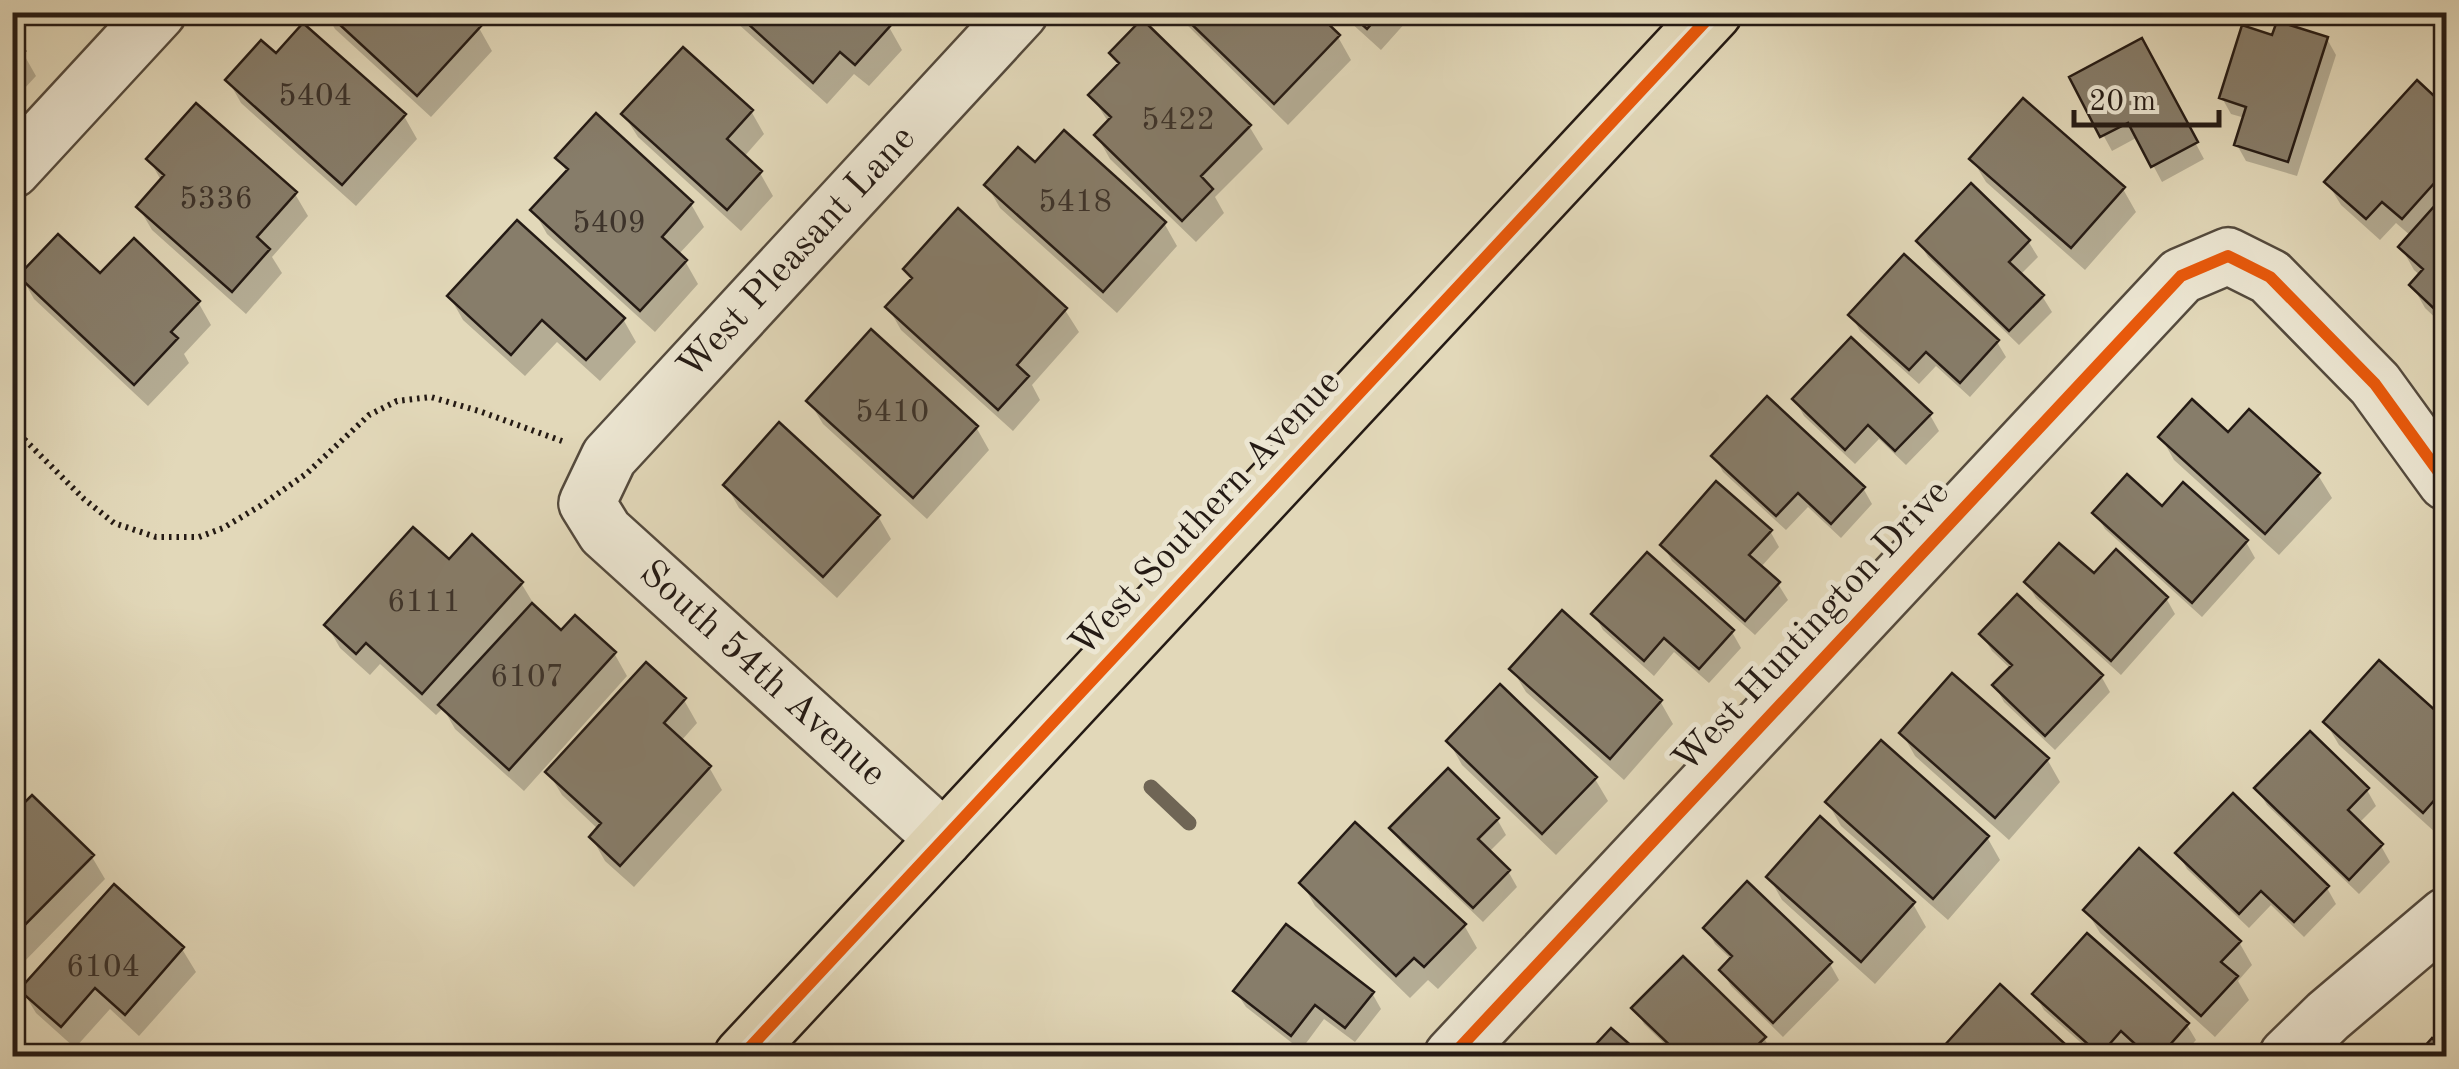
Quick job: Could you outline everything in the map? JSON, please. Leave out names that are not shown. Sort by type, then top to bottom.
[{"type":"main road","name":"West Southern Avenue","points":[[742,1056],[1714,12]]},
{"type":"street","points":[[12,170],[158,12]]},
{"type":"street","name":"West Pleasant Lane","points":[[598,480],[1020,12]]},
{"type":"street","name":"West Huntington Drive","points":[[1452,1056],[2181,276],[2228,256],[2270,277],[2375,384],[2446,482]]},
{"type":"street","name":"South 54th Avenue","points":[[598,480],[605,532],[944,839]]},
{"type":"street","points":[[2287,1056],[2446,916]]},
{"type":"path","points":[[12,432],[23,438],[84,500],[114,522],[156,536],[200,537],[223,528],[306,474],[369,415],[397,402],[430,397],[479,411],[598,480]]},
{"type":"building","points":[[326,12],[466,12],[481,26],[417,96]]},
{"type":"building","points":[[735,12],[877,12],[891,25],[855,65],[840,52],[813,83]]},
{"type":"building","points":[[1179,12],[1316,12],[1340,35],[1274,104]]},
{"type":"building","points":[[1348,12],[1382,12],[1367,29]]},
{"type":"building","points":[[1142,19],[1251,125],[1201,176],[1213,189],[1182,221],[1094,135],[1111,117],[1088,95],[1119,63],[1109,53]]},
{"type":"building","points":[[2277,21],[2328,37],[2288,162],[2234,145],[2246,107],[2219,98],[2242,25],[2272,35]]},
{"type":"building","points":[[303,23],[406,114],[342,185],[225,80],[261,40],[276,53]]},
{"type":"building","points":[[2142,38],[2198,142],[2151,167],[2128,123],[2100,137],[2069,77]]},
{"type":"building","points":[[12,40],[25,51],[12,65]]},
{"type":"building","points":[[683,47],[753,110],[727,139],[762,171],[727,210],[621,114]]},
{"type":"building","points":[[2417,80],[2446,107],[2446,170],[2402,219],[2382,202],[2366,219],[2324,182]]},
{"type":"building","points":[[2023,98],[2125,187],[2071,248],[1969,159]]},
{"type":"building","points":[[196,103],[297,192],[257,237],[270,249],[232,292],[136,207],[164,175],[146,159]]},
{"type":"building","points":[[596,113],[693,202],[662,237],[687,260],[640,311],[530,210],[568,169],[555,158]]},
{"type":"building","points":[[1064,130],[1166,222],[1103,292],[984,185],[1018,147],[1035,162]]},
{"type":"building","points":[[1971,183],[2030,240],[2009,262],[2044,295],[2009,331],[1916,241]]},
{"type":"building","points":[[2446,193],[2444,318],[2409,285],[2423,269],[2398,247]]},
{"type":"building","points":[[958,208],[1067,308],[1017,365],[1029,376],[998,410],[885,307],[912,278],[903,269]]},
{"type":"building","points":[[517,220],[625,318],[586,360],[542,320],[511,355],[447,296]]},
{"type":"building","points":[[58,234],[100,273],[134,238],[200,301],[171,332],[178,338],[134,385],[18,276]]},
{"type":"building","points":[[1904,254],[1999,340],[1960,383],[1926,352],[1909,370],[1848,315]]},
{"type":"building","points":[[871,329],[978,426],[913,498],[806,401]]},
{"type":"building","points":[[1851,337],[1932,413],[1895,451],[1868,425],[1845,450],[1792,399]]},
{"type":"building","points":[[1767,396],[1865,487],[1831,524],[1798,493],[1776,516],[1711,456]]},
{"type":"building","points":[[2192,399],[2228,432],[2249,409],[2320,473],[2265,534],[2158,437]]},
{"type":"building","points":[[779,422],[880,515],[823,577],[723,485]]},
{"type":"building","points":[[2127,474],[2162,506],[2183,482],[2248,540],[2192,603],[2092,513]]},
{"type":"building","points":[[1716,481],[1772,530],[1749,555],[1780,582],[1745,621],[1660,545]]},
{"type":"building","points":[[413,527],[449,559],[472,534],[523,582],[422,694],[366,643],[356,654],[324,625]]},
{"type":"building","points":[[2059,543],[2094,573],[2116,549],[2168,597],[2111,661],[2024,582]]},
{"type":"building","points":[[1647,552],[1734,630],[1699,669],[1664,638],[1644,661],[1591,614]]},
{"type":"building","points":[[2017,594],[2103,675],[2045,736],[1992,685],[2012,665],[1979,634]]},
{"type":"building","points":[[532,603],[561,630],[575,615],[616,652],[509,770],[438,705]]},
{"type":"building","points":[[1562,610],[1662,700],[1610,759],[1509,669]]},
{"type":"building","points":[[2379,660],[2446,720],[2446,787],[2423,813],[2323,722]]},
{"type":"building","points":[[646,662],[686,698],[664,723],[711,766],[620,866],[589,837],[601,823],[545,772]]},
{"type":"building","points":[[1952,673],[2049,758],[1995,818],[1899,733]]},
{"type":"building","points":[[1500,684],[1597,777],[1542,834],[1446,741]]},
{"type":"building","points":[[2310,731],[2369,788],[2348,810],[2383,844],[2349,880],[2254,788]]},
{"type":"building","points":[[1881,740],[1989,836],[1933,899],[1825,802]]},
{"type":"building","points":[[1448,768],[1499,818],[1478,839],[1510,870],[1473,908],[1389,828]]},
{"type":"building","points":[[2233,793],[2329,886],[2294,922],[2261,891],[2239,914],[2175,853]]},
{"type":"building","points":[[32,795],[94,855],[12,938],[12,815]]},
{"type":"building","points":[[1820,816],[1915,902],[1861,962],[1766,877]]},
{"type":"building","points":[[1355,822],[1466,924],[1424,967],[1414,958],[1396,976],[1299,883]]},
{"type":"building","points":[[2139,848],[2241,941],[2221,962],[2238,976],[2201,1016],[2083,910]]},
{"type":"building","points":[[1747,881],[1832,962],[1773,1023],[1719,970],[1732,956],[1703,928]]},
{"type":"building","points":[[114,884],[184,947],[125,1015],[95,988],[61,1027],[19,990]]},
{"type":"building","points":[[1286,924],[1374,992],[1345,1028],[1315,1005],[1291,1036],[1233,991]]},
{"type":"building","points":[[2087,933],[2189,1023],[2160,1056],[2148,1056],[2121,1031],[2100,1055],[2032,994]]},
{"type":"building","points":[[1683,956],[1766,1037],[1746,1056],[1681,1056],[1631,1008]]},
{"type":"building","points":[[2000,984],[2078,1056],[1954,1056],[1943,1047]]},
{"type":"building","points":[[1611,1028],[1643,1056],[1585,1056]]},
{"type":"building","points":[[2432,1038],[2446,1051],[2446,1056],[2416,1056]]},
{"type":"waterway","points":[[1151,787],[1189,823]]},
{"type":"cycle path","points":[[742,1056],[1714,12]]},
{"type":"cycle path","points":[[1452,1056],[2181,276],[2228,256],[2270,277],[2375,384],[2446,482]]}]
